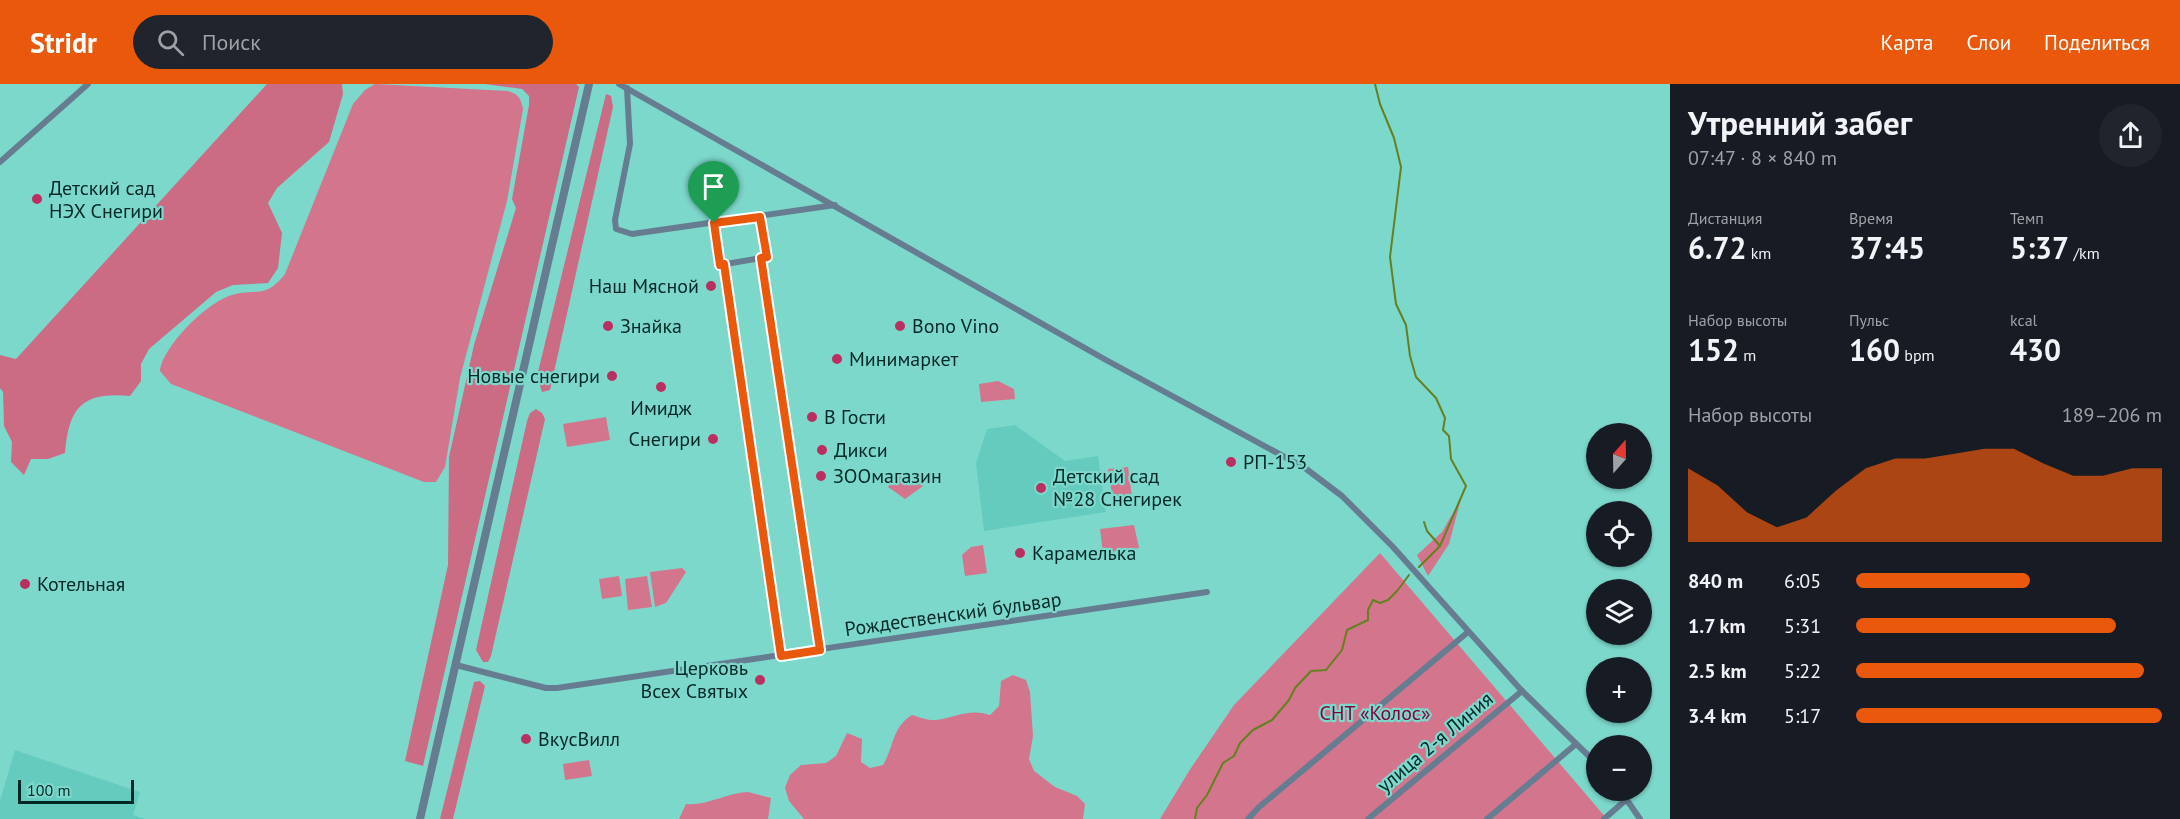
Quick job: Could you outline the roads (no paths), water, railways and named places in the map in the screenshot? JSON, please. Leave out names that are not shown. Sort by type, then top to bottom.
[{"type":"street","points":[[0,162],[88,84]]},
{"type":"street","points":[[420,819],[589,84]]},
{"type":"street","points":[[619,84],[1116,366],[1305,468],[1342,496],[1393,547],[1522,691],[1586,754]]},
{"type":"street","points":[[627,88],[630,144],[615,220],[616,229],[632,234],[835,205]]},
{"type":"street","points":[[760,217],[820,650]]},
{"type":"street","points":[[714,223],[781,656]]},
{"type":"street","points":[[722,265],[764,258]]},
{"type":"street","name":"Рождественский бульвар","points":[[456,665],[527,684],[557,688],[1207,592]]},
{"type":"street","points":[[1248,819],[1259,807],[1468,632]]},
{"type":"street","name":"улица 2-я Линия","points":[[1368,819],[1522,691]]},
{"type":"street","points":[[1487,819],[1576,744]]},
{"type":"street","points":[[1604,819],[1626,801]]},
{"type":"street","points":[[1629,801],[1640,819]]},
{"type":"waterway","points":[[1375,84],[1380,104],[1394,138],[1401,167],[1390,257],[1396,304],[1406,325],[1410,356],[1416,377],[1436,398],[1445,418],[1443,430],[1449,436],[1451,459],[1466,486],[1440,546],[1419,567]]},
{"type":"waterway","points":[[1424,522],[1427,531],[1440,546]]},
{"type":"waterway","points":[[1195,819],[1197,808],[1207,795],[1223,763],[1234,756],[1240,743],[1253,730],[1272,720],[1289,700],[1295,688],[1311,671],[1326,670],[1342,650],[1347,630],[1368,620],[1368,610],[1373,600],[1380,603],[1388,600],[1409,575]]},
{"type":"place","name":"Детский сад НЭХ Снегири","points":[[37,199]]},
{"type":"place","name":"Наш Мясной","points":[[711,286]]},
{"type":"place","name":"Знайка","points":[[608,326]]},
{"type":"place","name":"Bono Vino","points":[[900,326]]},
{"type":"place","name":"Минимаркет","points":[[837,359]]},
{"type":"place","name":"Новые снегири","points":[[612,376]]},
{"type":"place","name":"Имидж","points":[[661,387]]},
{"type":"place","name":"В Гости","points":[[812,417]]},
{"type":"place","name":"Снегири","points":[[713,439]]},
{"type":"place","name":"Дикси","points":[[822,450]]},
{"type":"place","name":"РП-153","points":[[1231,462]]},
{"type":"place","name":"ЗООмагазин","points":[[821,476]]},
{"type":"place","name":"Детский сад №28 Снегирек","points":[[1041,488]]},
{"type":"place","name":"Карамелька","points":[[1020,553]]},
{"type":"place","name":"Котельная","points":[[25,584]]},
{"type":"place","name":"Церковь Всех Святых","points":[[760,680]]},
{"type":"place","name":"ВкусВилл","points":[[526,739]]},
{"type":"park label","name":"СНТ «Колос»","points":[[1375,713]]}]
